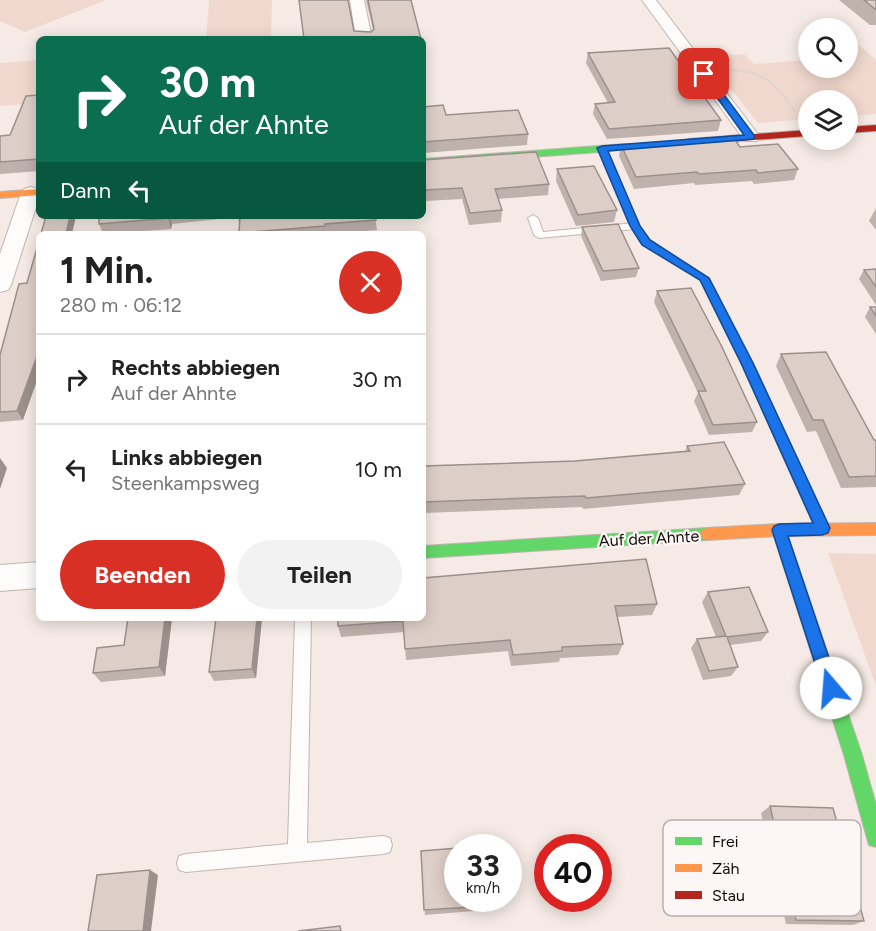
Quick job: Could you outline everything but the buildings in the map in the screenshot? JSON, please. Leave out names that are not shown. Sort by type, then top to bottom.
[{"type":"street","points":[[357,0],[363,36]]},
{"type":"street","points":[[649,0],[751,137]]},
{"type":"street","points":[[858,129],[876,128]]},
{"type":"street","points":[[672,143],[798,134]]},
{"type":"street","points":[[426,162],[637,146]]},
{"type":"street","points":[[602,148],[635,226],[646,242],[704,278],[747,363],[822,528]]},
{"type":"street","points":[[0,195],[35,192],[0,285]]},
{"type":"street","name":"Auf der Ahnte","points":[[426,552],[779,530],[822,528],[876,530]]},
{"type":"street","points":[[779,530],[853,755],[876,838]]},
{"type":"street","points":[[0,578],[36,575]]},
{"type":"lane","points":[[533,218],[539,235],[635,226]]},
{"type":"lane","points":[[297,853],[303,621]]},
{"type":"lane","points":[[186,863],[383,845]]},
{"type":"path","points":[[704,74],[745,70],[764,75],[776,85],[798,118]]},
{"type":"shaded area","points":[[0,0],[106,0],[25,32],[0,21]]},
{"type":"shaded area","points":[[209,0],[272,0],[271,36],[206,36]]},
{"type":"shaded area","points":[[858,44],[876,60],[876,114],[858,115],[858,90],[798,90],[798,120],[758,123],[706,57],[744,54],[754,64],[798,61],[798,78],[858,78]]},
{"type":"shaded area","points":[[36,60],[36,103],[0,106],[0,63]]},
{"type":"shaded area","points":[[828,553],[876,554],[876,686]]},
{"type":"traffic: fast","points":[[426,162],[625,147]]},
{"type":"traffic: fast","points":[[602,149],[635,226],[646,242],[704,278],[747,363],[822,528]]},
{"type":"traffic: fast","points":[[779,530],[853,755],[876,838]]},
{"type":"traffic: fast","points":[[426,552],[707,534]]},
{"type":"traffic: slow","points":[[0,195],[36,192]]},
{"type":"traffic: slow","points":[[707,534],[779,530],[876,529]]},
{"type":"traffic: jam","points":[[858,129],[876,128]]},
{"type":"traffic: jam","points":[[688,142],[798,134]]},
{"type":"route","points":[[704,74],[751,137],[602,148],[635,226],[646,242],[704,278],[714,295],[783,439],[822,528],[779,530],[831,688]]}]
